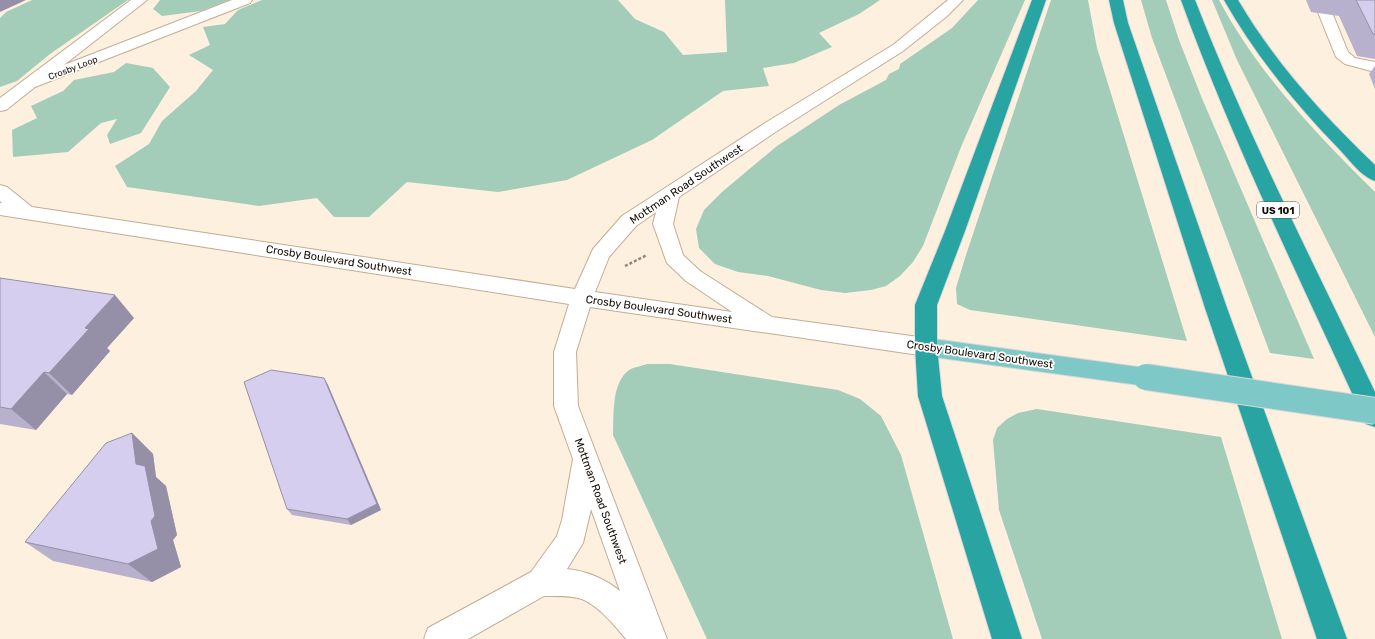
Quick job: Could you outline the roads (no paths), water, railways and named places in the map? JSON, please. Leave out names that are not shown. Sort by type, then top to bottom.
[{"type":"highway","points":[[1007,639],[930,396],[926,346],[926,305],[955,231],[1039,0]]},
{"type":"highway","points":[[1116,0],[1121,23],[1214,300],[1332,639]]},
{"type":"highway","name":"US 101","points":[[1188,0],[1209,56],[1238,124],[1375,417]]},
{"type":"highway","points":[[1231,0],[1262,49],[1287,81],[1317,116],[1375,175]]},
{"type":"main road","name":"Crosby Boulevard Southwest","points":[[926,346],[1375,411]]},
{"type":"street","name":"Crosby Loop","points":[[29,84],[140,0]]},
{"type":"street","name":"Crosby Loop","points":[[29,84],[245,0]]},
{"type":"street","name":"Mottman Road Southwest","points":[[652,639],[566,406],[565,352],[582,298],[600,254],[629,221],[771,127],[898,48],[942,14],[956,0]]},
{"type":"street","points":[[1320,0],[1341,54],[1350,61],[1375,67]]},
{"type":"street","points":[[100,30],[164,32]]},
{"type":"street","points":[[100,30],[116,37],[142,41]]},
{"type":"street","points":[[0,106],[29,84]]},
{"type":"street","points":[[0,191],[26,213]]},
{"type":"street","points":[[670,194],[663,224],[674,258],[693,276],[769,325]]},
{"type":"street","name":"Crosby Boulevard Southwest","points":[[0,209],[582,298],[926,346]]},
{"type":"street","points":[[440,639],[541,582],[569,543],[578,512],[585,457]]},
{"type":"street","points":[[541,582],[567,583],[591,589],[621,611],[646,639]]}]
